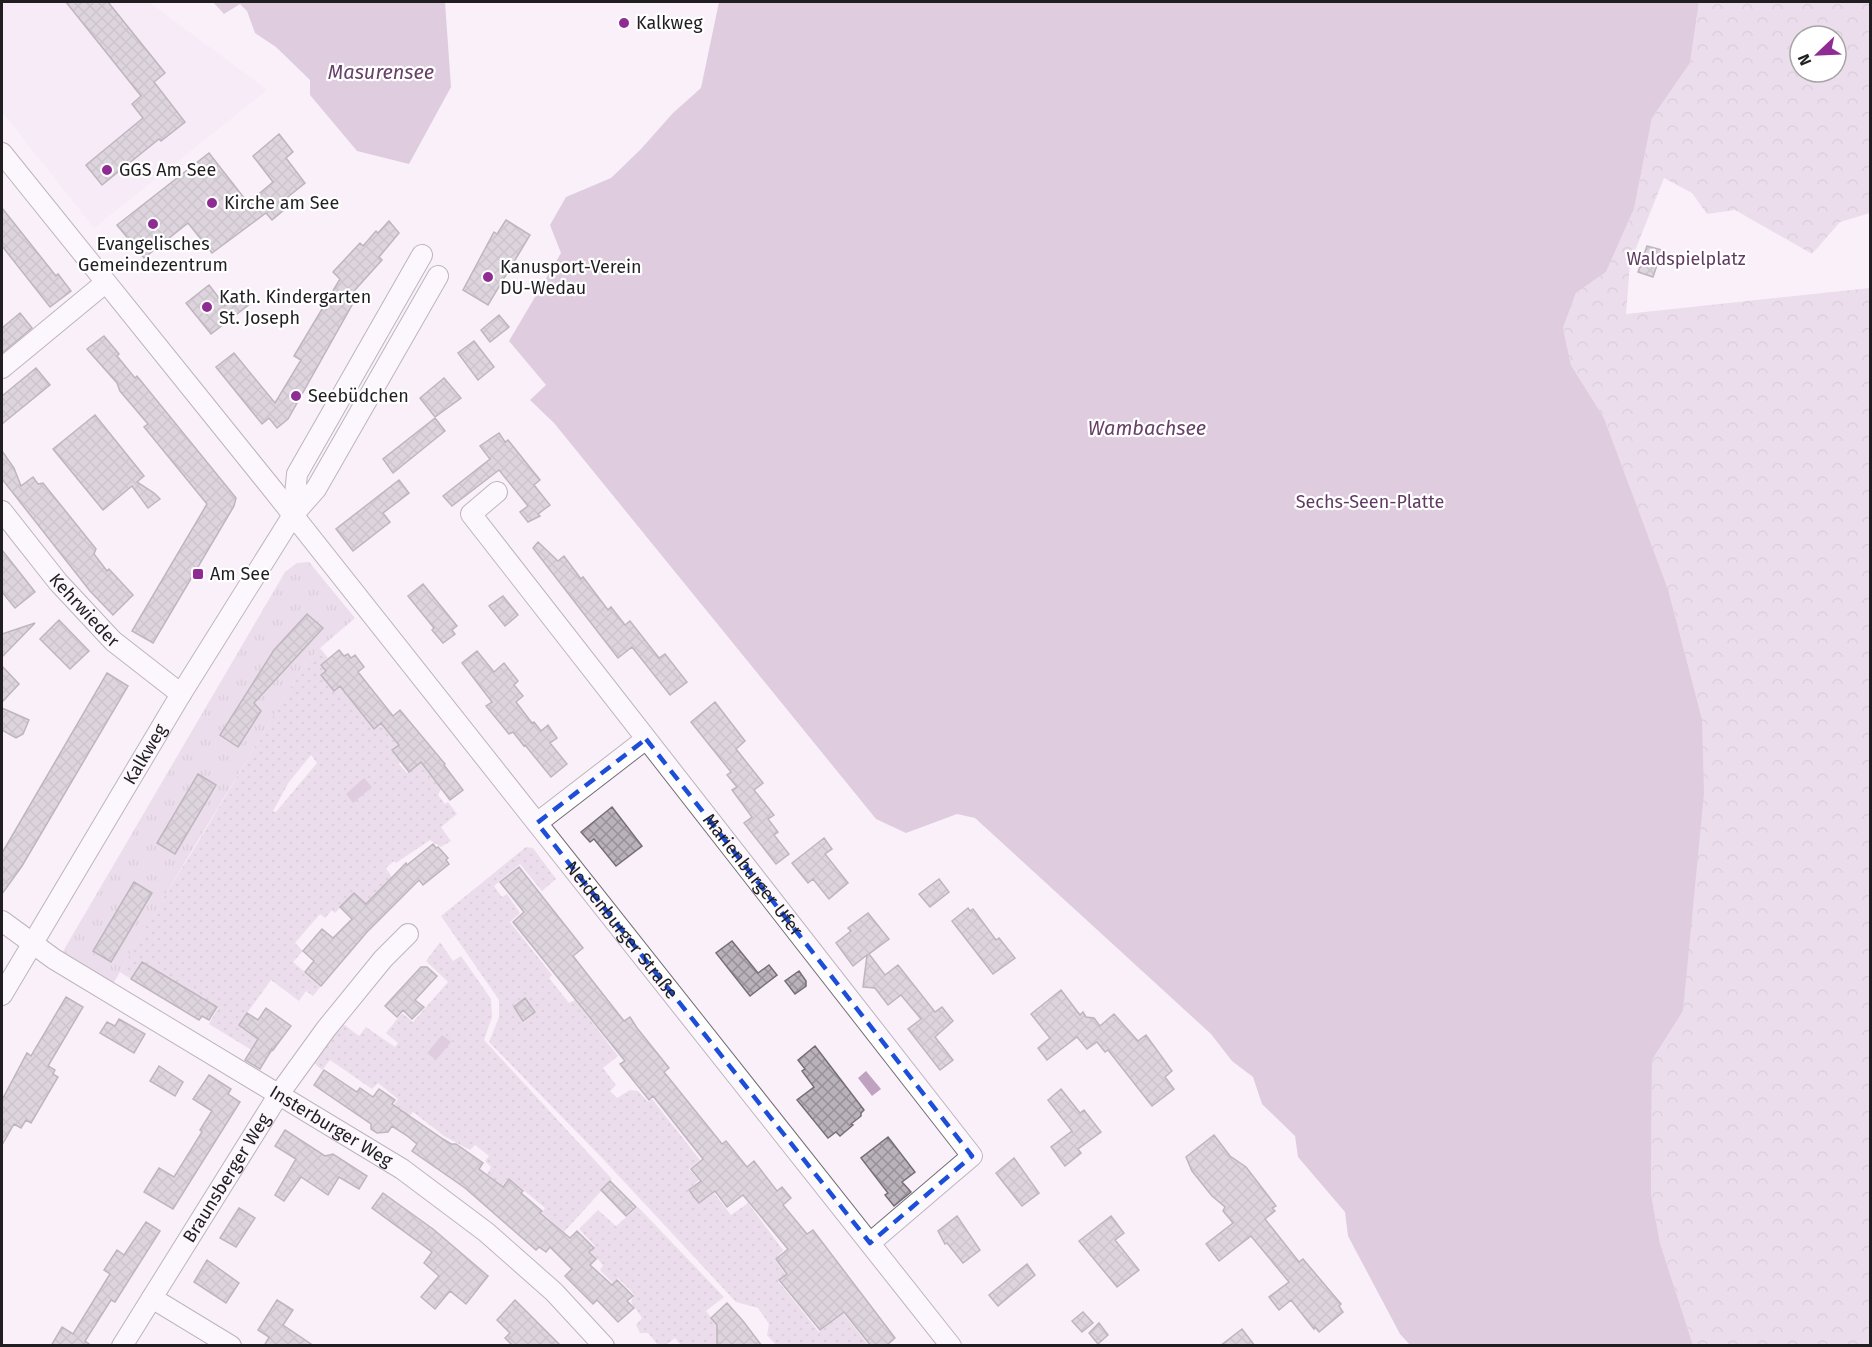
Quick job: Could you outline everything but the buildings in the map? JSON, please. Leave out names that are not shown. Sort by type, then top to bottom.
[{"type":"street","points":[[2,153],[293,515]]},
{"type":"street","name":"Kalkweg","points":[[293,515],[297,474],[422,255]]},
{"type":"street","name":"Kalkweg","points":[[2,995],[181,694],[293,515],[316,489],[438,276]]},
{"type":"street","points":[[2,368],[105,283]]},
{"type":"street","name":"Marienburger Ufer","points":[[498,492],[471,514],[972,1156],[870,1243]]},
{"type":"street","name":"Kehrwieder","points":[[2,511],[58,582],[113,641],[181,694]]},
{"type":"street","name":"Neidenburger Straße","points":[[293,515],[951,1346]]},
{"type":"street","points":[[537,823],[646,739]]},
{"type":"street","name":"Insterburger Weg","points":[[2,921],[54,959],[402,1169],[486,1232],[554,1292],[604,1346]]},
{"type":"street","name":"Braunsberger Weg","points":[[122,1346],[279,1094],[326,1029],[383,959],[408,934]]},
{"type":"street","points":[[152,1298],[231,1346]]},
{"type":"highlighted area","points":[[646,739],[972,1156],[870,1243],[537,823]]},
{"type":"shaded area","name":"GGS Am See","points":[[2,2],[149,2],[267,90],[94,228],[2,112]]},
{"type":"green space","points":[[1699,2],[1870,2],[1870,213],[1840,222],[1812,254],[1735,210],[1707,214],[1692,193],[1664,178],[1630,263],[1626,314],[1870,288],[1870,1345],[1693,1345],[1660,1243],[1651,1194],[1652,1060],[1683,1011],[1702,719],[1668,589],[1604,418],[1571,365],[1563,328],[1576,293],[1606,272],[1634,209],[1652,118],[1690,63]]},
{"type":"green space","points":[[309,562],[355,618],[320,648],[302,668],[113,984],[62,953],[285,572],[297,563]]},
{"type":"green space","points":[[320,648],[328,658],[321,664],[326,671],[322,675],[334,691],[342,685],[362,713],[380,699],[401,743],[392,750],[401,761],[399,764],[407,773],[421,762],[441,789],[438,795],[445,804],[448,802],[457,814],[441,827],[451,841],[441,847],[430,840],[396,863],[394,861],[386,868],[393,879],[366,904],[354,894],[335,913],[332,910],[325,918],[320,914],[295,943],[303,951],[293,962],[321,986],[313,996],[306,991],[299,1001],[271,980],[239,1024],[274,1050],[266,1059],[209,1024],[218,1008],[142,962],[131,979],[120,972],[302,668]],"holes":[[[311,755],[317,763],[276,812],[273,811],[289,782]]]},
{"type":"green space","points":[[526,847],[533,848],[556,879],[542,891],[520,864],[494,886],[502,897],[507,894],[520,913],[510,922],[552,975],[549,978],[569,1003],[575,1000],[618,1056],[603,1068],[616,1085],[610,1091],[617,1098],[630,1090],[638,1091],[648,1102],[652,1099],[700,1160],[689,1169],[699,1180],[688,1190],[699,1204],[714,1193],[731,1215],[748,1203],[783,1250],[775,1260],[786,1274],[778,1281],[819,1332],[843,1313],[869,1346],[776,1345],[767,1335],[769,1324],[758,1308],[736,1302],[602,1158],[489,1042],[499,1017],[499,1000],[441,916]]},
{"type":"green space","points":[[440,942],[453,961],[461,956],[491,999],[492,1017],[484,1040],[612,1179],[564,1232],[542,1213],[545,1208],[509,1178],[497,1191],[483,1181],[491,1167],[485,1161],[489,1156],[475,1145],[470,1150],[444,1136],[413,1112],[407,1119],[392,1108],[398,1099],[378,1083],[372,1089],[330,1060],[322,1070],[313,1062],[342,1023],[359,1036],[366,1027],[395,1047],[398,1043],[386,1033],[402,1013],[413,1022],[448,982],[426,961]]},
{"type":"green space","points":[[638,1207],[724,1297],[706,1311],[717,1325],[717,1345],[681,1345],[675,1338],[666,1345],[658,1345],[648,1333],[640,1333],[636,1325],[642,1318],[631,1302],[634,1294],[618,1278],[613,1283],[600,1270],[603,1265],[591,1252],[595,1246],[579,1229],[598,1210],[616,1226]]},
{"type":"water","name":"Masurensee","points":[[213,2],[445,2],[451,87],[409,164],[357,151],[310,95],[310,80],[276,47],[255,33],[247,11],[240,4],[224,14]]},
{"type":"water","name":"Wambachsee","points":[[719,2],[1699,2],[1690,63],[1652,118],[1634,209],[1606,272],[1576,293],[1563,328],[1571,365],[1604,418],[1668,589],[1702,719],[1704,793],[1683,1011],[1652,1060],[1651,1194],[1660,1243],[1693,1345],[1410,1345],[1400,1334],[1348,1236],[1345,1212],[1298,1157],[1295,1136],[1262,1104],[1253,1077],[1232,1061],[1211,1034],[975,818],[957,814],[906,833],[876,819],[554,423],[530,400],[546,385],[509,341],[561,253],[550,225],[566,197],[611,178],[673,113],[701,88]]},
{"type":"water","points":[[364,778],[372,787],[353,803],[346,794]]},
{"type":"water","points":[[442,1035],[451,1042],[436,1060],[427,1053]]},
{"type":"water","points":[[866,1071],[881,1089],[872,1096],[858,1078]]},
{"type":"place","name":"Kalkweg","points":[[624,23]]},
{"type":"place","name":"GGS Am See","points":[[107,170]]},
{"type":"place","name":"Kirche am See","points":[[212,203]]},
{"type":"place","name":"Evangelisches Gemeindezentrum","points":[[153,224]]},
{"type":"place","name":"Kanusport-Verein DU-Wedau","points":[[488,277]]},
{"type":"place","name":"Kath. Kindergarten St. Joseph","points":[[207,307]]},
{"type":"place","name":"Seebüdchen","points":[[296,396]]},
{"type":"place","name":"Am See","points":[[198,574]]},
{"type":"park label","name":"Waldspielplatz","points":[[1686,259]]},
{"type":"park label","name":"Sechs-Seen-Platte","points":[[1370,502]]}]
